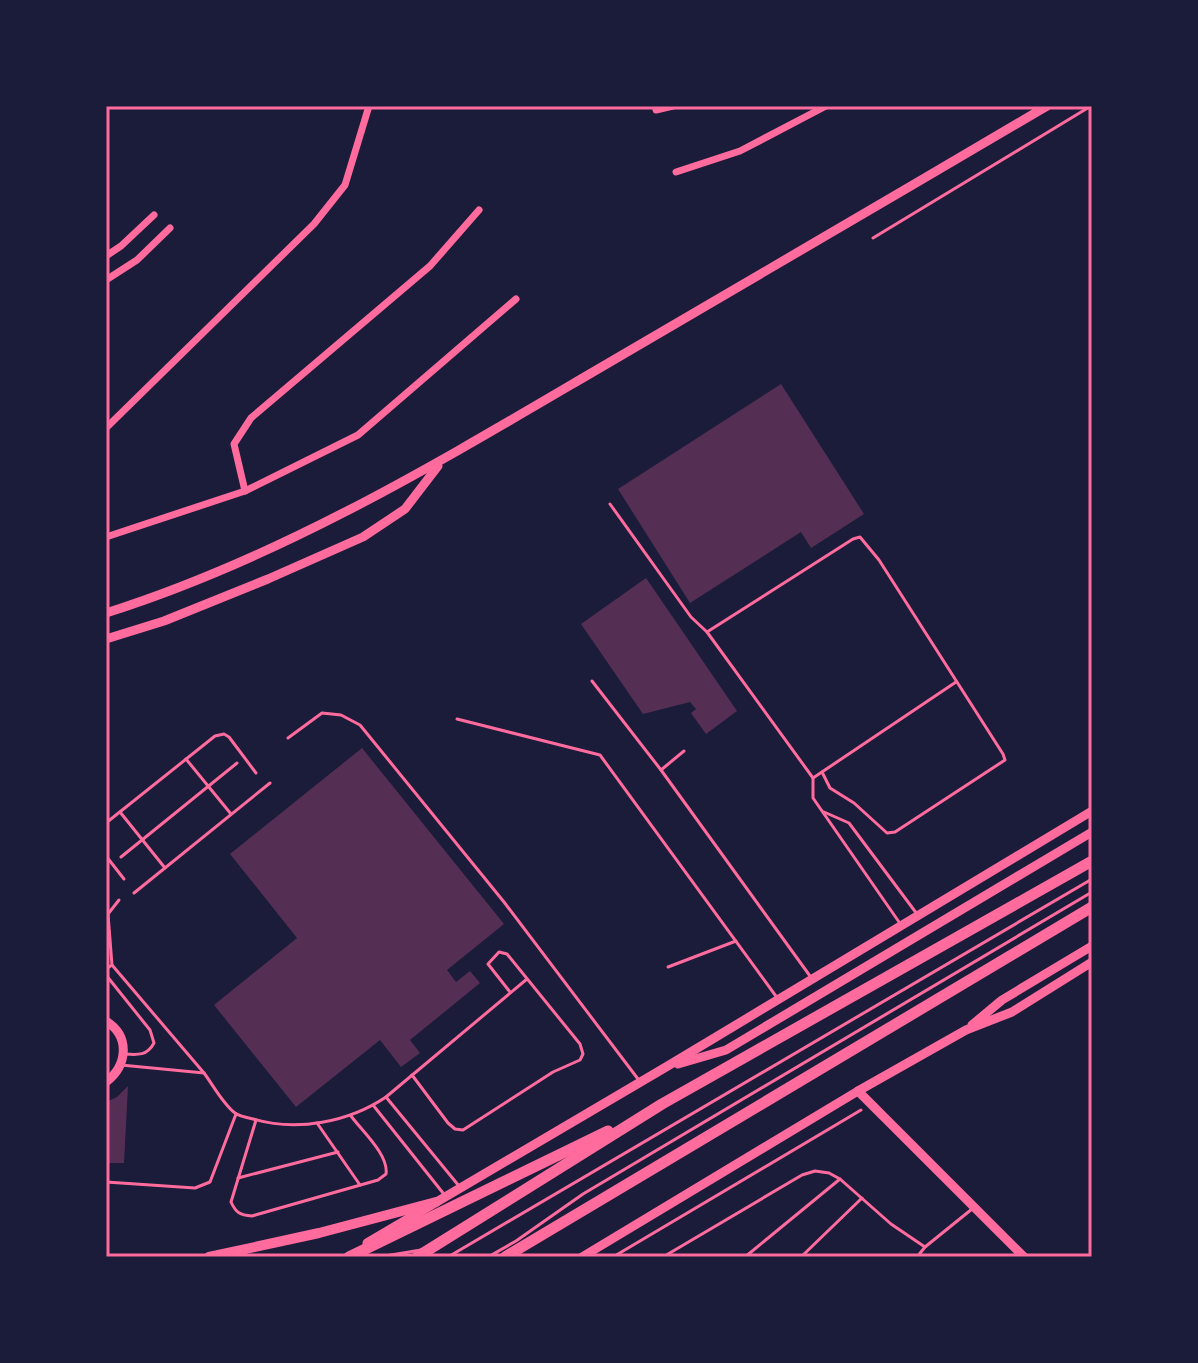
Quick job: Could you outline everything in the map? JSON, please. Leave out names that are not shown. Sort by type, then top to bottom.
[{"type":"highway","points":[[417,1257],[662,1104],[1092,861]]},
{"type":"highway","points":[[505,1257],[1092,907]]},
{"type":"highway","points":[[346,1257],[662,1104]]},
{"type":"main road","points":[[209,1257],[319,1233],[441,1200]]},
{"type":"street","points":[[106,428],[179,360],[314,224],[345,185],[369,106]]},
{"type":"street","points":[[656,110],[673,106]]},
{"type":"street","points":[[676,172],[740,151],[826,106]]},
{"type":"street","points":[[106,613],[153,598],[253,558],[400,485],[1047,106]]},
{"type":"street","points":[[245,491],[234,444],[251,418],[430,266],[479,210]]},
{"type":"street","points":[[106,256],[154,215]]},
{"type":"street","points":[[108,277],[137,260],[170,228]]},
{"type":"street","points":[[106,537],[245,491],[358,435],[516,299]]},
{"type":"street","points":[[106,639],[164,621],[363,537],[405,509],[442,461]]},
{"type":"street","points":[[346,1257],[1092,811]]},
{"type":"street","points":[[666,1067],[726,1050],[1092,832]]},
{"type":"street","points":[[966,1030],[1002,1000],[1092,946]]},
{"type":"street","points":[[582,1257],[858,1091],[966,1030],[1012,1012],[1092,962]]},
{"type":"street","points":[[106,1021],[119,1034],[123,1060],[106,1082]]},
{"type":"street","points":[[858,1091],[1024,1257]]},
{"type":"lane","points":[[873,238],[1091,106]]},
{"type":"lane","points":[[610,504],[691,617],[707,632],[763,706],[813,778],[813,798],[902,925]]},
{"type":"lane","points":[[707,632],[860,537],[879,560],[1005,760],[895,832],[887,833],[854,803],[830,788],[822,772]]},
{"type":"lane","points":[[592,681],[661,770],[813,979]]},
{"type":"lane","points":[[813,778],[957,682]]},
{"type":"lane","points":[[288,738],[322,713],[341,715],[360,725],[504,902],[641,1082]]},
{"type":"lane","points":[[457,719],[600,755],[778,999]]},
{"type":"lane","points":[[106,823],[215,736],[224,734],[229,737],[256,773]]},
{"type":"lane","points":[[661,770],[684,751]]},
{"type":"lane","points":[[186,759],[231,814]]},
{"type":"lane","points":[[121,857],[237,763]]},
{"type":"lane","points":[[134,893],[270,783]]},
{"type":"lane","points":[[821,811],[849,823],[917,915]]},
{"type":"lane","points":[[120,812],[165,868]]},
{"type":"lane","points":[[106,856],[124,879]]},
{"type":"lane","points":[[448,1257],[1092,879]]},
{"type":"lane","points":[[488,1257],[583,1194],[1092,892]]},
{"type":"lane","points":[[119,900],[108,914],[112,965],[236,1114],[256,1120],[301,1124],[350,1114],[373,1105],[527,979]]},
{"type":"lane","points":[[668,967],[736,941]]},
{"type":"lane","points":[[412,1075],[455,1129],[463,1130],[553,1072],[580,1060],[583,1054],[580,1044],[507,954],[499,952],[488,964],[510,993]]},
{"type":"lane","points":[[112,965],[106,972],[150,1030],[154,1043],[149,1051],[123,1060]]},
{"type":"lane","points":[[123,1060],[204,1073]]},
{"type":"lane","points":[[386,1097],[462,1189]]},
{"type":"lane","points":[[373,1105],[441,1200]]},
{"type":"lane","points":[[106,1182],[195,1188],[210,1182],[236,1114]]},
{"type":"lane","points":[[256,1120],[231,1202],[236,1211],[252,1216],[378,1180],[386,1174],[387,1167],[350,1114]]},
{"type":"lane","points":[[316,1122],[360,1185]]},
{"type":"lane","points":[[238,1178],[338,1152]]},
{"type":"lane","points":[[663,1257],[802,1175],[815,1171],[840,1179],[891,1224],[925,1247]]},
{"type":"lane","points":[[745,1257],[840,1179]]},
{"type":"lane","points":[[801,1257],[862,1197]]},
{"type":"lane","points":[[917,1257],[974,1207]]},
{"type":"lane","points":[[379,1257],[433,1248]]},
{"type":"path","points":[[613,1257],[871,1105]]},
{"type":"building","points":[[781,384],[864,514],[811,548],[801,532],[690,603],[618,489]]},
{"type":"building","points":[[646,578],[737,711],[706,734],[691,713],[696,709],[690,702],[643,714],[581,624]]},
{"type":"building","points":[[362,748],[504,924],[447,970],[456,982],[470,971],[480,983],[410,1040],[420,1053],[401,1067],[380,1040],[296,1107],[214,1005],[297,938],[230,854]]},
{"type":"building","points":[[128,1086],[124,1163],[106,1163],[106,1102],[117,1097]]}]
